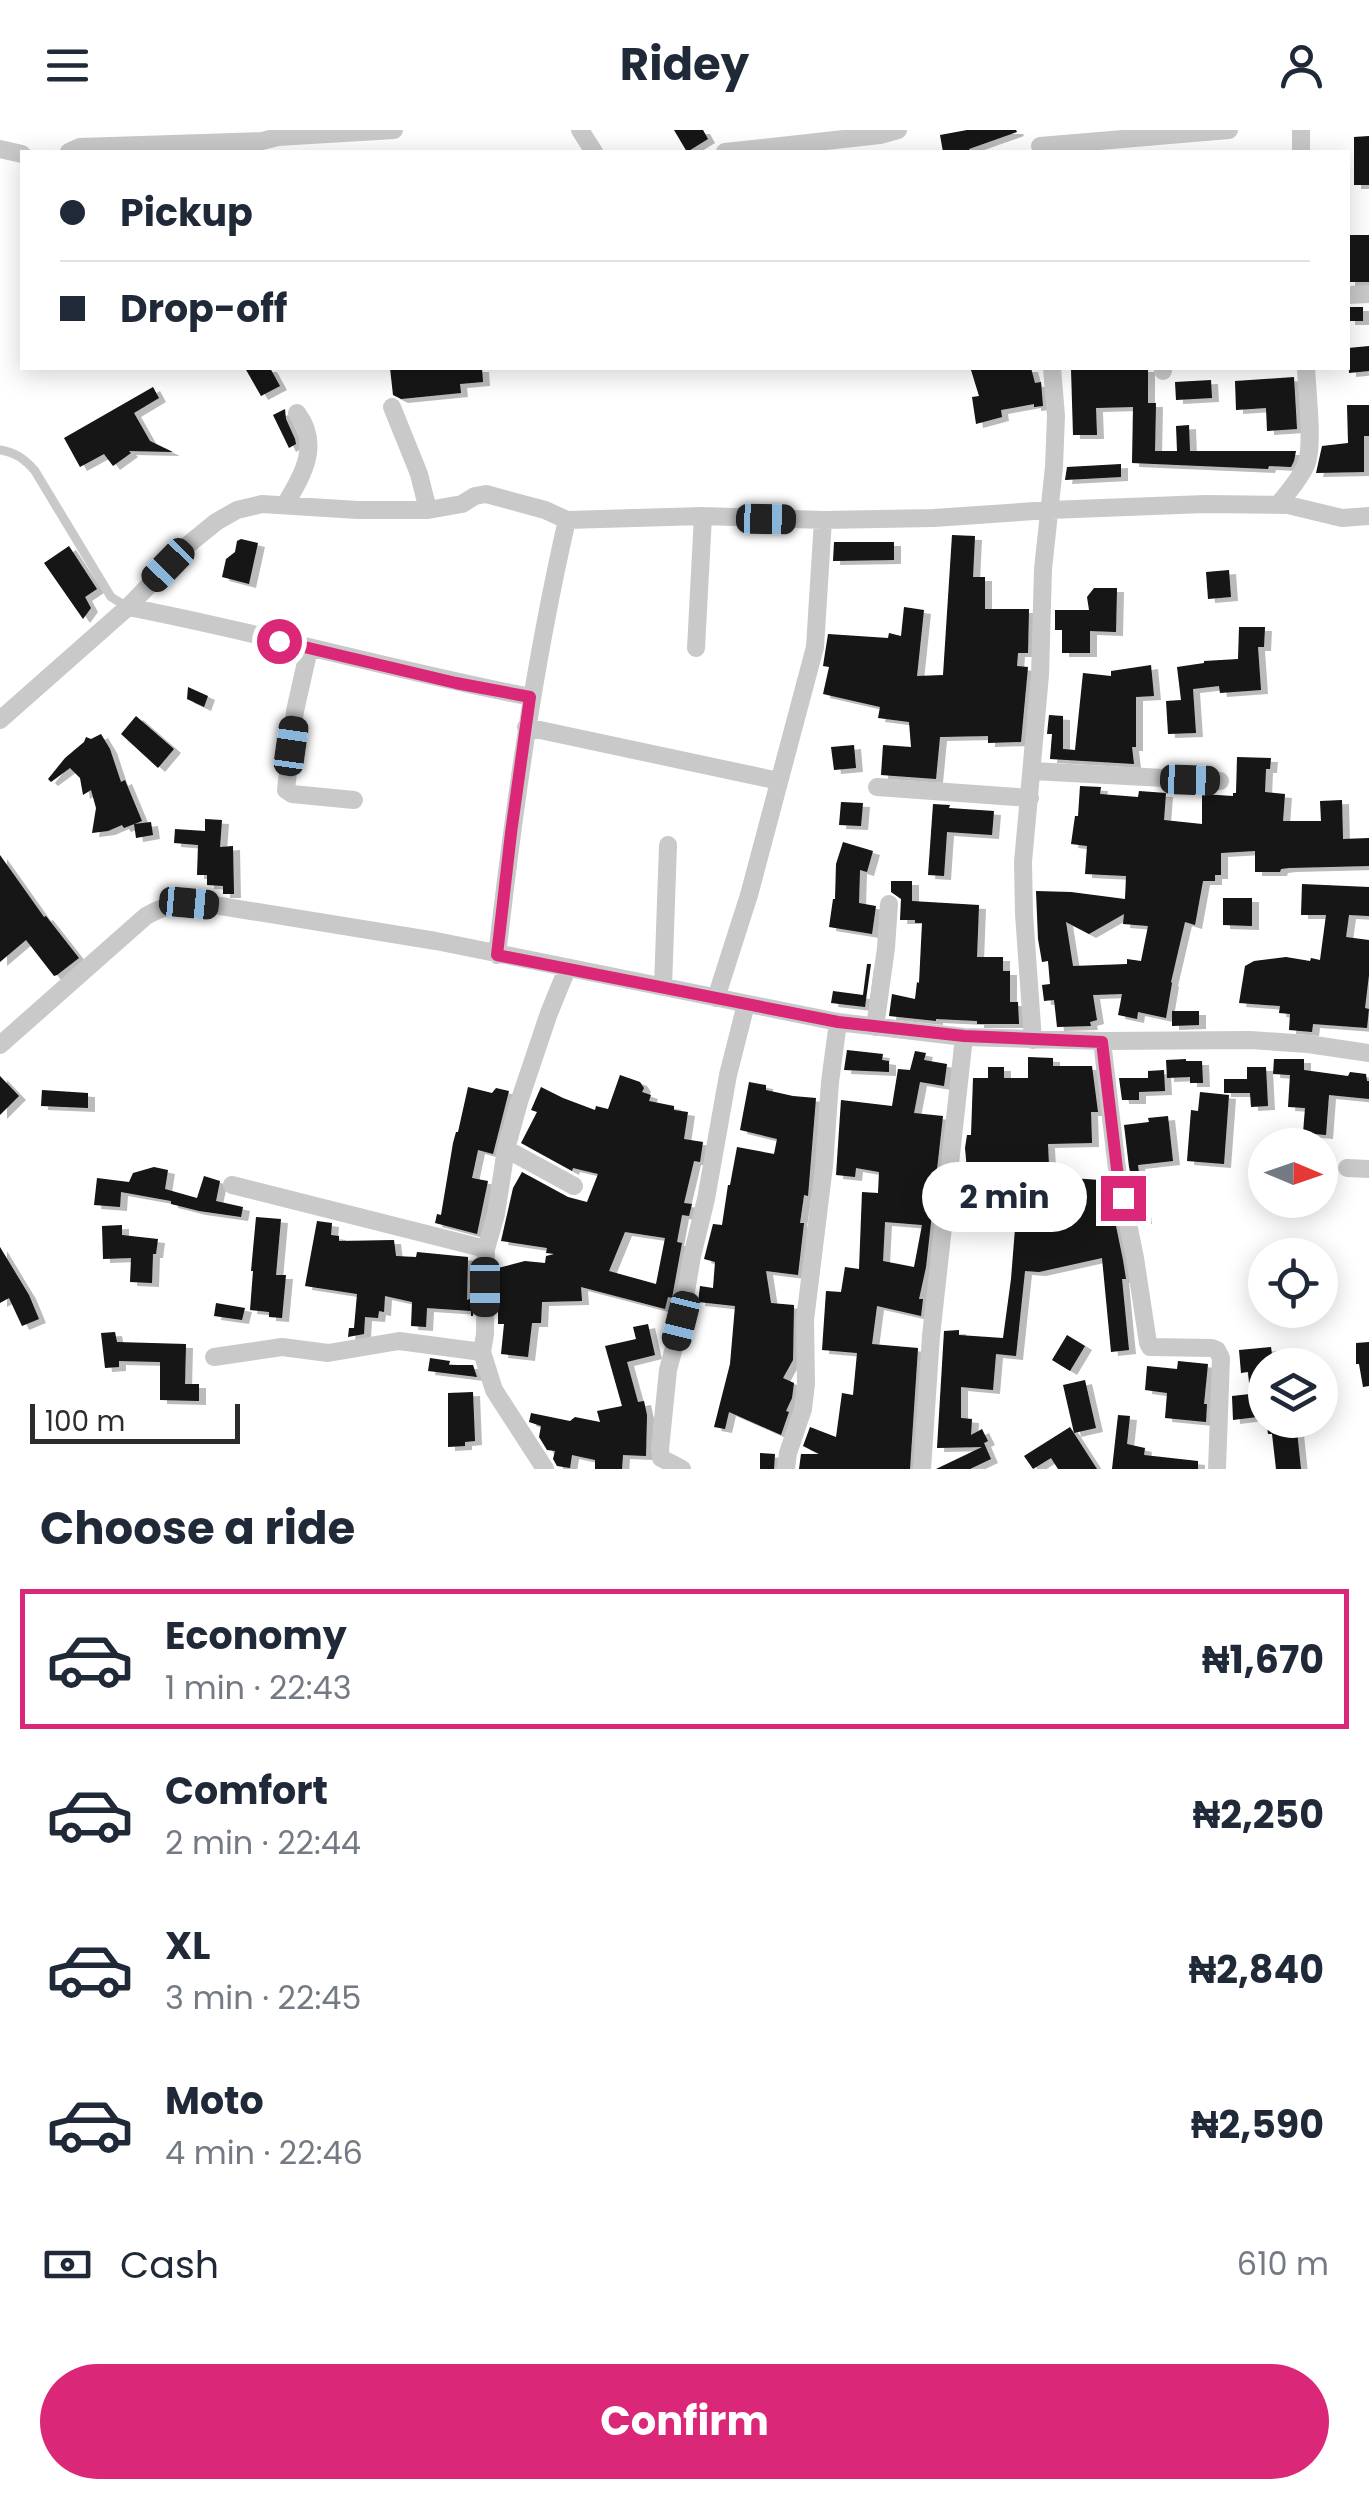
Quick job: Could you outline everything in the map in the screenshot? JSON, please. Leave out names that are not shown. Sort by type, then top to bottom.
[{"type":"street","points":[[74,150],[394,130]]},
{"type":"street","points":[[1039,143],[1150,140],[1228,130]]},
{"type":"street","points":[[741,150],[885,132]]},
{"type":"street","points":[[1032,1040],[1023,862],[1040,675],[1043,569],[1056,416],[1052,370]]},
{"type":"street","points":[[1278,504],[1309,459],[1306,370]]},
{"type":"street","points":[[392,407],[419,474],[428,510]]},
{"type":"street","points":[[284,505],[310,448],[304,422],[297,412]]},
{"type":"street","points":[[0,720],[128,607],[189,544],[216,522],[238,510],[262,504],[428,510],[462,504],[486,494],[545,510],[566,520],[704,516],[934,518],[1205,504],[1278,504],[1342,518],[1369,516]]},
{"type":"street","points":[[696,648],[704,516]]},
{"type":"street","points":[[497,955],[530,697],[566,520]]},
{"type":"street","points":[[716,998],[749,895],[815,648],[823,520]]},
{"type":"street","points":[[128,607],[530,697]]},
{"type":"street","points":[[309,648],[286,790],[292,794],[354,800]]},
{"type":"street","points":[[526,727],[779,781]]},
{"type":"street","points":[[1032,771],[1220,781]]},
{"type":"street","points":[[877,787],[1030,798]]},
{"type":"street","points":[[663,987],[668,845]]},
{"type":"street","points":[[0,1044],[146,916],[164,905],[189,903],[436,941],[875,1027],[1032,1040],[1250,1040],[1369,1053]]},
{"type":"street","points":[[875,1027],[888,904]]},
{"type":"street","points":[[545,1469],[494,1390],[482,1352],[486,1250],[519,1102],[567,969]]},
{"type":"street","points":[[682,1469],[661,1458],[668,1370],[746,1004]]},
{"type":"street","points":[[786,1469],[806,1384],[805,1320],[838,1022]]},
{"type":"street","points":[[922,1469],[930,1336],[964,1036]]},
{"type":"street","points":[[1102,1042],[1117,1169],[1148,1344],[1217,1350],[1221,1358],[1217,1469]]},
{"type":"street","points":[[506,1150],[574,1186]]},
{"type":"street","points":[[1347,1168],[1369,1170]]},
{"type":"street","points":[[232,1185],[486,1250]]},
{"type":"street","points":[[214,1357],[282,1347],[328,1353],[399,1342],[482,1352]]},
{"type":"lane","points":[[0,450],[10,451],[35,471],[111,597],[128,607]]},
{"type":"building","points":[[674,130],[703,130],[708,139],[686,150]]},
{"type":"building","points":[[967,130],[1017,132],[969,150],[943,150],[940,135]]},
{"type":"building","points":[[1369,136],[1369,185],[1354,185],[1354,137]]},
{"type":"building","points":[[1350,235],[1369,235],[1369,282],[1350,282]]},
{"type":"building","points":[[1350,307],[1363,307],[1363,321],[1350,321]]},
{"type":"building","points":[[1369,346],[1369,371],[1349,373],[1350,348]]},
{"type":"building","points":[[246,370],[271,370],[280,386],[261,396]]},
{"type":"building","points":[[390,370],[482,370],[483,382],[460,384],[461,393],[401,399],[393,395]]},
{"type":"building","points":[[971,370],[1032,370],[1035,383],[1041,382],[1043,406],[1001,410],[1002,417],[976,424],[972,397],[979,396]]},
{"type":"building","points":[[1071,370],[1148,370],[1148,403],[1156,403],[1155,451],[1177,451],[1176,426],[1189,425],[1190,451],[1296,451],[1291,467],[1268,469],[1132,463],[1133,407],[1096,408],[1097,435],[1073,435]]},
{"type":"building","points":[[1294,377],[1297,429],[1267,431],[1266,408],[1236,410],[1235,381]]},
{"type":"building","points":[[1211,380],[1212,398],[1176,400],[1175,382]]},
{"type":"building","points":[[153,387],[159,398],[134,413],[150,441],[173,452],[129,451],[113,466],[104,454],[80,467],[64,438]]},
{"type":"building","points":[[1347,405],[1369,405],[1364,472],[1316,473],[1322,446],[1348,443]]},
{"type":"building","points":[[285,409],[296,444],[289,448],[273,415]]},
{"type":"building","points":[[1121,464],[1121,477],[1065,480],[1067,467]]},
{"type":"building","points":[[952,535],[975,536],[973,577],[985,577],[985,609],[1029,609],[1028,653],[1018,653],[1017,666],[1028,667],[1021,742],[988,743],[988,736],[940,737],[936,779],[881,775],[883,745],[911,747],[909,722],[878,718],[880,707],[823,694],[829,667],[823,666],[828,634],[901,636],[904,607],[924,610],[917,676],[943,675]]},
{"type":"building","points":[[241,539],[258,543],[249,584],[222,577],[226,559]]},
{"type":"building","points":[[834,542],[894,542],[894,560],[833,561]]},
{"type":"building","points":[[69,546],[97,589],[85,597],[91,608],[83,619],[44,563]]},
{"type":"building","points":[[1229,570],[1231,597],[1208,599],[1206,572]]},
{"type":"building","points":[[1094,588],[1117,588],[1116,632],[1090,631],[1090,653],[1062,653],[1062,630],[1055,630],[1055,610],[1089,610],[1087,597]]},
{"type":"building","points":[[1239,627],[1265,627],[1264,647],[1258,647],[1261,690],[1220,693],[1219,686],[1193,689],[1196,733],[1168,734],[1166,701],[1181,700],[1177,667],[1238,659]]},
{"type":"building","points":[[1151,665],[1154,696],[1136,697],[1134,764],[1050,759],[1049,715],[1063,716],[1063,749],[1075,750],[1083,673],[1111,676],[1111,671]]},
{"type":"building","points":[[188,687],[208,696],[204,707],[187,699]]},
{"type":"building","points":[[136,716],[174,749],[158,768],[121,734]]},
{"type":"building","points":[[101,734],[142,821],[92,833],[96,808],[91,790],[83,795],[80,778],[70,768],[51,782],[48,779],[86,737]]},
{"type":"building","points":[[854,745],[856,768],[834,770],[831,747]]},
{"type":"building","points":[[1237,757],[1271,758],[1270,769],[1266,769],[1265,792],[1285,794],[1283,821],[1321,821],[1320,801],[1342,800],[1343,839],[1369,838],[1369,866],[1255,872],[1255,851],[1221,853],[1221,875],[1215,875],[1215,881],[1203,881],[1195,925],[1185,922],[1166,1018],[1138,1012],[1137,1019],[1118,1015],[1122,994],[1093,995],[1097,1020],[1090,1022],[1091,1026],[1057,1027],[1054,1000],[1044,1001],[1042,985],[1050,984],[1048,961],[1042,962],[1038,939],[1036,891],[1125,899],[1126,876],[1085,874],[1087,846],[1071,844],[1080,786],[1101,787],[1100,794],[1138,797],[1139,791],[1166,793],[1164,820],[1202,824],[1202,794],[1236,793]],"holes":[[[1124,914],[1123,924],[1148,926],[1141,961],[1127,959],[1127,964],[1073,966],[1066,922],[1089,934]]]},
{"type":"building","points":[[841,802],[863,803],[861,826],[839,825]]},
{"type":"building","points":[[933,804],[994,811],[992,835],[947,832],[944,876],[928,875]]},
{"type":"building","points":[[205,819],[222,820],[220,847],[233,846],[234,894],[223,894],[223,886],[207,885],[207,875],[197,875],[198,845],[174,843],[175,829],[205,831]]},
{"type":"building","points":[[151,822],[153,835],[136,838],[134,824]]},
{"type":"building","points":[[843,842],[873,851],[867,872],[860,870],[859,903],[876,906],[872,934],[829,927],[836,864]]},
{"type":"building","points":[[0,855],[79,958],[57,975],[26,940],[0,962]]},
{"type":"building","points":[[891,881],[912,881],[912,901],[979,905],[977,957],[1003,957],[1003,971],[1010,971],[1010,1002],[1018,1002],[1019,1024],[889,1016],[892,994],[915,999],[922,923],[900,920],[901,899],[891,892]]},
{"type":"building","points":[[1302,884],[1369,887],[1369,916],[1349,915],[1346,937],[1369,940],[1367,1028],[1313,1024],[1312,1032],[1289,1030],[1290,1014],[1279,1013],[1280,1006],[1239,1003],[1245,966],[1254,961],[1286,957],[1320,960],[1326,915],[1301,915]]},
{"type":"building","points":[[1223,898],[1252,898],[1252,926],[1223,925]]},
{"type":"building","points":[[867,964],[871,964],[865,1007],[831,1003],[833,991],[863,995]]},
{"type":"building","points":[[1172,1011],[1199,1011],[1199,1025],[1172,1026]]},
{"type":"building","points":[[847,1050],[883,1054],[882,1060],[889,1061],[889,1072],[844,1070]]},
{"type":"building","points":[[915,1051],[926,1053],[924,1060],[947,1064],[944,1086],[920,1082],[914,1113],[943,1116],[919,1299],[923,1299],[921,1316],[877,1306],[872,1344],[918,1348],[910,1469],[799,1469],[801,1454],[819,1454],[803,1446],[810,1427],[836,1437],[842,1393],[853,1395],[857,1353],[822,1350],[826,1291],[841,1292],[845,1267],[859,1269],[862,1192],[878,1193],[879,1172],[856,1168],[855,1177],[836,1175],[841,1100],[892,1106],[898,1069],[910,1070]],"holes":[[[885,1222],[922,1225],[914,1267],[883,1261]]]},
{"type":"building","points":[[1028,1057],[1053,1058],[1053,1066],[1092,1066],[1098,1112],[1091,1112],[1092,1143],[1048,1144],[1049,1166],[1024,1170],[1024,1175],[1101,1180],[1100,1199],[1110,1197],[1123,1260],[1129,1350],[1111,1352],[1102,1258],[1039,1272],[1025,1271],[1016,1356],[996,1354],[993,1390],[961,1387],[961,1418],[972,1419],[971,1435],[982,1429],[991,1459],[970,1469],[936,1469],[982,1447],[937,1448],[944,1331],[1003,1338],[1016,1216],[1024,1217],[1023,1178],[968,1181],[965,1148],[967,1135],[971,1135],[973,1078],[988,1078],[988,1067],[1004,1067],[1004,1078],[1028,1078]]},
{"type":"building","points":[[1274,1059],[1304,1059],[1304,1070],[1348,1076],[1350,1072],[1366,1074],[1369,1099],[1329,1095],[1327,1128],[1303,1128],[1305,1108],[1288,1107],[1290,1075],[1273,1074]]},
{"type":"building","points":[[1166,1060],[1202,1061],[1203,1083],[1190,1083],[1190,1077],[1167,1078]]},
{"type":"building","points":[[1247,1067],[1266,1067],[1268,1106],[1251,1107],[1250,1093],[1224,1093],[1224,1079],[1247,1079]]},
{"type":"building","points":[[1164,1070],[1165,1091],[1139,1092],[1139,1100],[1122,1100],[1119,1078],[1148,1078],[1148,1071]]},
{"type":"building","points":[[620,1075],[640,1082],[642,1092],[651,1095],[649,1101],[688,1112],[684,1139],[703,1142],[700,1162],[694,1161],[684,1203],[692,1204],[689,1216],[682,1215],[677,1242],[682,1243],[672,1298],[668,1297],[665,1309],[581,1287],[582,1301],[542,1302],[541,1323],[532,1323],[528,1357],[501,1354],[504,1324],[498,1324],[498,1268],[525,1261],[545,1263],[546,1256],[554,1254],[546,1253],[547,1248],[501,1241],[513,1188],[522,1172],[568,1197],[587,1202],[598,1174],[573,1168],[572,1171],[521,1143],[537,1112],[531,1110],[541,1087],[595,1110],[596,1106],[608,1109]],"holes":[[[625,1232],[665,1238],[656,1284],[609,1271]]]},
{"type":"building","points":[[0,1076],[19,1096],[0,1115]]},
{"type":"building","points":[[749,1082],[766,1085],[766,1090],[816,1098],[808,1196],[804,1195],[800,1223],[804,1223],[798,1275],[766,1271],[771,1303],[794,1305],[793,1360],[783,1378],[794,1383],[781,1435],[729,1412],[725,1429],[714,1427],[730,1364],[735,1306],[698,1302],[700,1286],[713,1288],[715,1262],[704,1259],[713,1224],[722,1225],[737,1147],[774,1154],[777,1139],[740,1130]]},
{"type":"building","points":[[468,1087],[492,1093],[496,1088],[509,1091],[493,1154],[478,1150],[472,1178],[488,1181],[477,1234],[435,1223],[437,1214],[441,1215],[453,1143]]},
{"type":"building","points":[[42,1090],[88,1093],[88,1108],[41,1106]]},
{"type":"building","points":[[1200,1092],[1229,1095],[1224,1164],[1187,1161],[1191,1110],[1198,1111]]},
{"type":"building","points":[[1168,1116],[1173,1161],[1138,1165],[1145,1220],[1140,1221],[1124,1125]]},
{"type":"building","points":[[154,1167],[168,1170],[165,1189],[197,1198],[204,1176],[220,1181],[216,1201],[243,1207],[241,1217],[121,1192],[120,1207],[94,1205],[97,1178],[129,1182],[133,1173]]},
{"type":"building","points":[[256,1217],[281,1219],[276,1275],[286,1275],[282,1318],[250,1310]]},
{"type":"building","points":[[317,1221],[332,1223],[331,1235],[339,1236],[339,1241],[394,1240],[396,1256],[416,1257],[417,1252],[468,1257],[467,1300],[473,1298],[473,1316],[471,1311],[427,1308],[426,1327],[411,1326],[412,1302],[385,1296],[384,1312],[379,1311],[378,1318],[365,1317],[364,1334],[348,1337],[349,1328],[354,1328],[357,1294],[305,1286]]},
{"type":"building","points":[[122,1225],[122,1235],[158,1239],[152,1283],[130,1282],[131,1258],[103,1259],[102,1226]]},
{"type":"building","points":[[0,1247],[39,1319],[22,1326],[9,1298],[0,1303]]},
{"type":"building","points":[[216,1303],[245,1308],[242,1320],[214,1316]]},
{"type":"building","points":[[648,1324],[655,1355],[627,1362],[638,1402],[644,1401],[647,1415],[646,1456],[623,1455],[622,1469],[595,1469],[595,1460],[572,1455],[570,1468],[557,1466],[553,1459],[555,1451],[547,1450],[539,1437],[541,1426],[529,1422],[531,1413],[600,1422],[597,1411],[622,1406],[605,1346],[636,1339],[633,1327]]},
{"type":"building","points":[[115,1332],[117,1342],[186,1344],[185,1384],[199,1384],[199,1401],[160,1400],[160,1362],[119,1361],[119,1367],[105,1368],[101,1333]]},
{"type":"building","points":[[1067,1335],[1085,1346],[1070,1371],[1052,1360]]},
{"type":"building","points":[[1369,1342],[1369,1386],[1363,1387],[1356,1364],[1356,1343]]},
{"type":"building","points":[[1248,1349],[1248,1372],[1241,1373],[1239,1350]]},
{"type":"building","points":[[430,1358],[450,1361],[449,1365],[473,1365],[477,1377],[428,1371]]},
{"type":"building","points":[[1178,1361],[1208,1364],[1206,1422],[1165,1418],[1167,1393],[1145,1390],[1147,1366],[1177,1369]]},
{"type":"building","points":[[1085,1380],[1096,1428],[1074,1433],[1063,1385]]},
{"type":"building","points":[[473,1392],[475,1441],[448,1447],[448,1393]]},
{"type":"building","points":[[1248,1394],[1248,1418],[1233,1420],[1232,1396]]},
{"type":"building","points":[[1118,1415],[1130,1416],[1127,1444],[1145,1448],[1144,1455],[1198,1461],[1198,1469],[1112,1469]]},
{"type":"building","points":[[1070,1427],[1097,1469],[1058,1469],[1051,1458],[1033,1469],[1024,1456]]},
{"type":"building","points":[[1272,1438],[1298,1438],[1301,1469],[1276,1469]]},
{"type":"building","points":[[760,1453],[775,1454],[774,1469],[760,1469]]},
{"type":"route","points":[[279,641],[530,697],[497,955],[838,1022],[964,1036],[1102,1042],[1123,1198]]}]
